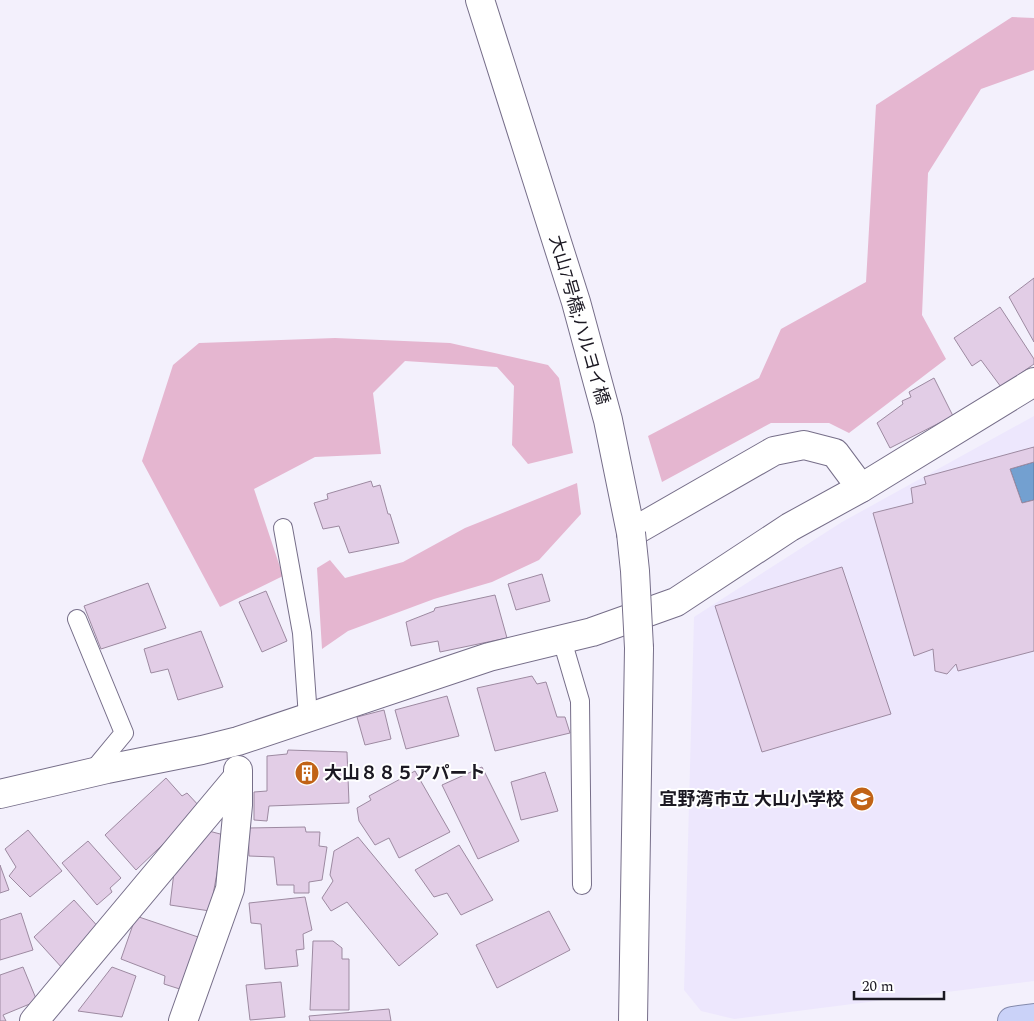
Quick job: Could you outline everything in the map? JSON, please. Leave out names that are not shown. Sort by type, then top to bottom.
[{"type":"highway","points":[[1012,1021],[1034,1018]]},
{"type":"street","name":"大山7号橋;ハルヨイ橋","points":[[480,0],[576,302],[608,420],[631,533],[639,648],[633,1021]]},
{"type":"street","points":[[0,794],[238,741],[489,657],[592,632],[676,602],[790,527],[860,488],[1034,382]]},
{"type":"street","points":[[631,533],[774,451],[804,446],[835,453],[860,488]]},
{"type":"street","points":[[183,1021],[230,889],[238,805],[238,741]]},
{"type":"street","points":[[34,1021],[238,777]]},
{"type":"lane","points":[[283,528],[302,633],[308,717]]},
{"type":"lane","points":[[77,619],[124,733],[91,773]]},
{"type":"lane","points":[[562,640],[580,701],[582,886]]},
{"type":"shaded area","points":[[1012,17],[1034,18],[1034,70],[981,89],[928,173],[922,315],[946,359],[849,433],[829,423],[771,423],[662,482],[648,436],[759,378],[781,329],[866,282],[876,105]]},
{"type":"shaded area","points":[[335,338],[450,343],[548,365],[559,378],[573,453],[528,464],[512,445],[514,386],[497,367],[405,361],[373,393],[381,454],[315,457],[254,489],[283,576],[220,607],[142,461],[173,365],[199,343]]},
{"type":"shaded area","name":"宜野湾市立 大山小学校","points":[[1034,416],[1034,981],[734,1019],[701,1011],[684,990],[694,617],[842,522]]},
{"type":"shaded area","points":[[577,483],[581,514],[539,560],[492,582],[434,599],[348,631],[322,649],[317,568],[330,560],[345,578],[403,562],[465,528]]},
{"type":"water","points":[[1034,462],[1034,500],[1022,503],[1010,469]]},
{"type":"building","points":[[1034,278],[1034,342],[1009,297]]},
{"type":"building","points":[[1000,307],[1034,359],[1034,364],[1001,387],[981,360],[972,366],[954,338]]},
{"type":"building","points":[[934,378],[953,416],[890,448],[877,423],[903,404],[902,401],[911,397],[909,392]]},
{"type":"building","points":[[1034,447],[1034,462],[1010,469],[1022,503],[1034,500],[1034,651],[958,671],[956,664],[947,674],[935,671],[933,649],[914,656],[873,513],[913,503],[911,488],[926,484],[924,477]]},
{"type":"building","points":[[371,481],[373,487],[380,485],[399,543],[349,553],[339,526],[323,529],[314,503],[328,499],[327,494]]},
{"type":"building","points":[[842,567],[891,714],[762,752],[715,606]]},
{"type":"building","points":[[542,574],[550,601],[516,610],[508,584]]},
{"type":"building","points":[[148,583],[166,628],[101,649],[84,606]]},
{"type":"building","points":[[266,591],[287,641],[262,652],[239,602]]},
{"type":"building","points":[[495,595],[507,638],[440,652],[438,641],[411,646],[406,622],[434,611],[435,608]]},
{"type":"building","points":[[201,631],[223,687],[178,700],[168,669],[151,673],[144,649]]},
{"type":"building","points":[[532,676],[537,684],[546,682],[557,717],[565,717],[570,733],[495,751],[477,688]]},
{"type":"building","points":[[447,696],[459,736],[406,749],[395,710]]},
{"type":"building","points":[[384,710],[391,739],[365,745],[357,717]]},
{"type":"building","name":"大山８８５アパート","points":[[288,750],[347,752],[349,803],[269,806],[267,821],[254,820],[254,792],[267,791],[267,756],[287,754]]},
{"type":"building","points":[[482,767],[519,841],[478,859],[442,785]]},
{"type":"building","points":[[415,771],[450,832],[399,858],[389,838],[375,845],[359,821],[357,808],[371,800],[369,796]]},
{"type":"building","points":[[545,772],[558,811],[521,820],[511,782]]},
{"type":"building","points":[[166,778],[182,796],[187,793],[201,808],[136,870],[105,835]]},
{"type":"building","points":[[305,827],[306,832],[320,832],[319,846],[327,847],[322,880],[309,882],[309,893],[294,893],[294,885],[277,885],[274,857],[249,856],[248,828]]},
{"type":"building","points":[[28,830],[62,871],[30,897],[9,876],[16,867],[5,849]]},
{"type":"building","points":[[205,830],[224,835],[210,911],[170,905],[175,864]]},
{"type":"building","points":[[358,837],[438,934],[399,966],[347,902],[331,911],[322,898],[333,881],[330,875],[334,851]]},
{"type":"building","points":[[88,841],[121,878],[110,888],[112,892],[97,905],[62,863]]},
{"type":"building","points":[[459,845],[493,900],[461,915],[447,893],[434,897],[415,870]]},
{"type":"building","points":[[0,865],[9,890],[0,893]]},
{"type":"building","points":[[305,897],[312,930],[303,934],[304,949],[296,950],[298,966],[265,969],[261,924],[251,923],[249,903]]},
{"type":"building","points":[[74,900],[101,930],[63,969],[34,937]]},
{"type":"building","points":[[549,911],[570,950],[497,988],[476,945]]},
{"type":"building","points":[[21,913],[33,950],[0,960],[0,920]]},
{"type":"building","points":[[136,916],[201,938],[186,991],[164,984],[165,976],[121,959]]},
{"type":"building","points":[[313,941],[333,941],[342,948],[342,959],[349,959],[349,1010],[310,1010]]},
{"type":"building","points":[[23,967],[37,1001],[3,1015],[6,1021],[0,1021],[0,975]]},
{"type":"building","points":[[112,967],[136,976],[122,1017],[78,1011]]},
{"type":"building","points":[[281,982],[285,1017],[250,1020],[246,985]]},
{"type":"building","points":[[389,1009],[391,1021],[310,1021],[309,1016]]},
{"type":"place","name":"大山８８５アパート","points":[[307,773]]},
{"type":"place","name":"宜野湾市立 大山小学校","points":[[862,799]]}]
